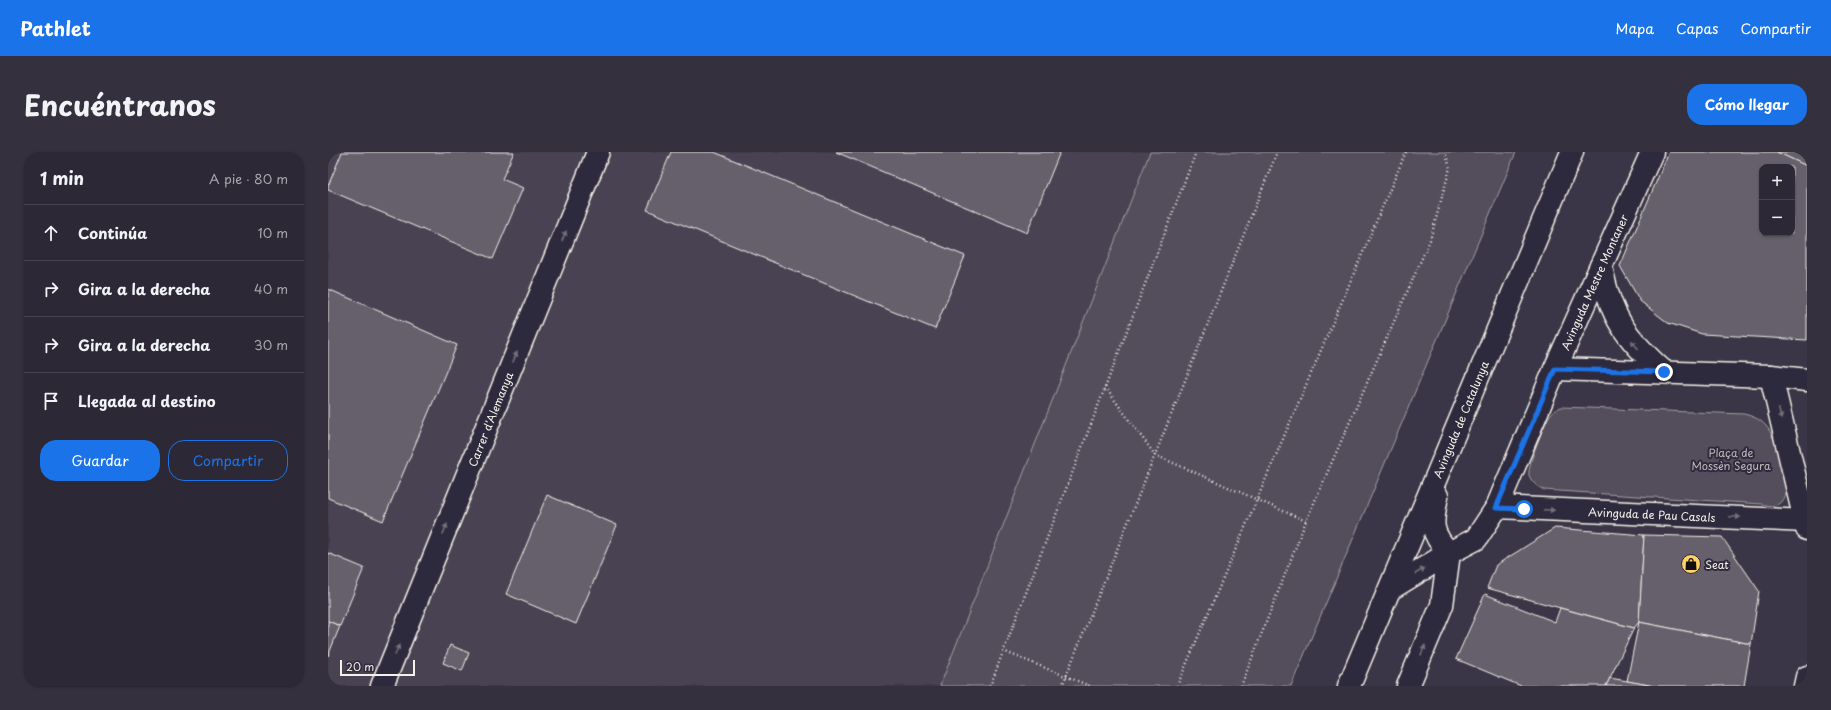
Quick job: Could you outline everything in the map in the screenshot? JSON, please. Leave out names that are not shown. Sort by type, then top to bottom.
[{"type":"street","name":"Carrer d'Alemanya","points":[[382,686],[598,152]]},
{"type":"street","name":"Avinguda de Catalunya","points":[[1349,686],[1572,152]]},
{"type":"street","name":"Avinguda Mestre Montaner","points":[[1390,589],[1449,553],[1476,540],[1496,508],[1555,369],[1652,152]]},
{"type":"street","points":[[1601,266],[1605,290],[1615,314],[1625,332],[1639,350],[1664,372]]},
{"type":"street","points":[[1555,369],[1772,376],[1807,380]]},
{"type":"street","points":[[1772,376],[1807,524]]},
{"type":"street","points":[[1408,686],[1442,604],[1449,553],[1438,541],[1432,523],[1442,463]]},
{"type":"street","name":"Avinguda de Pau Casals","points":[[1496,508],[1807,524]]},
{"type":"street","points":[[1805,686],[1807,677]]},
{"type":"path","points":[[990,686],[1196,152]]},
{"type":"path","points":[[1062,686],[1277,152]]},
{"type":"path","points":[[1177,686],[1406,152]]},
{"type":"path","points":[[1241,686],[1306,520],[1430,240],[1450,168],[1445,152]]},
{"type":"path","points":[[1105,387],[1155,455],[1306,520]]},
{"type":"path","points":[[1003,651],[1066,675],[1090,686]]},
{"type":"shaded area","points":[[328,152],[1150,152],[940,686],[328,686]]},
{"type":"green space","points":[[1150,152],[1516,152],[1291,686],[940,686]]},
{"type":"green space","name":"Plaça de Mossèn Segura","points":[[1561,407],[1744,414],[1753,417],[1761,421],[1766,426],[1777,446],[1785,476],[1786,489],[1783,500],[1775,505],[1544,490],[1531,480],[1529,470],[1537,444],[1548,418],[1553,412]]},
{"type":"building","points":[[342,152],[514,152],[502,179],[523,188],[493,259],[328,190],[328,186]]},
{"type":"building","points":[[671,152],[714,152],[965,256],[935,329],[647,210]]},
{"type":"building","points":[[836,152],[1060,152],[1027,233]]},
{"type":"building","points":[[1669,152],[1777,152],[1807,166],[1807,340],[1702,334],[1668,323],[1640,301],[1620,266]]},
{"type":"building","points":[[1777,152],[1807,152],[1807,166]]},
{"type":"building","points":[[328,289],[457,345],[383,521],[328,498]]},
{"type":"building","points":[[547,495],[617,525],[576,624],[506,594]]},
{"type":"building","points":[[1555,528],[1644,535],[1639,622],[1634,628],[1487,588],[1496,565]]},
{"type":"building","name":"Seat","points":[[1644,535],[1722,537],[1759,591],[1751,644],[1639,622]]},
{"type":"building","points":[[328,553],[364,568],[340,626],[328,621]]},
{"type":"building","points":[[1485,594],[1555,622],[1560,608],[1634,628],[1606,686],[1521,686],[1456,659]]},
{"type":"building","points":[[328,621],[340,626],[328,656]]},
{"type":"building","points":[[1639,622],[1751,644],[1744,686],[1654,686],[1627,681]]},
{"type":"building","points":[[450,645],[469,653],[462,671],[443,663]]},
{"type":"building","points":[[1610,678],[1627,681],[1654,686],[1606,686]]},
{"type":"place","name":"Seat","points":[[1691,564]]},
{"type":"route","points":[[1524,509],[1496,508],[1555,369],[1664,372]]}]
